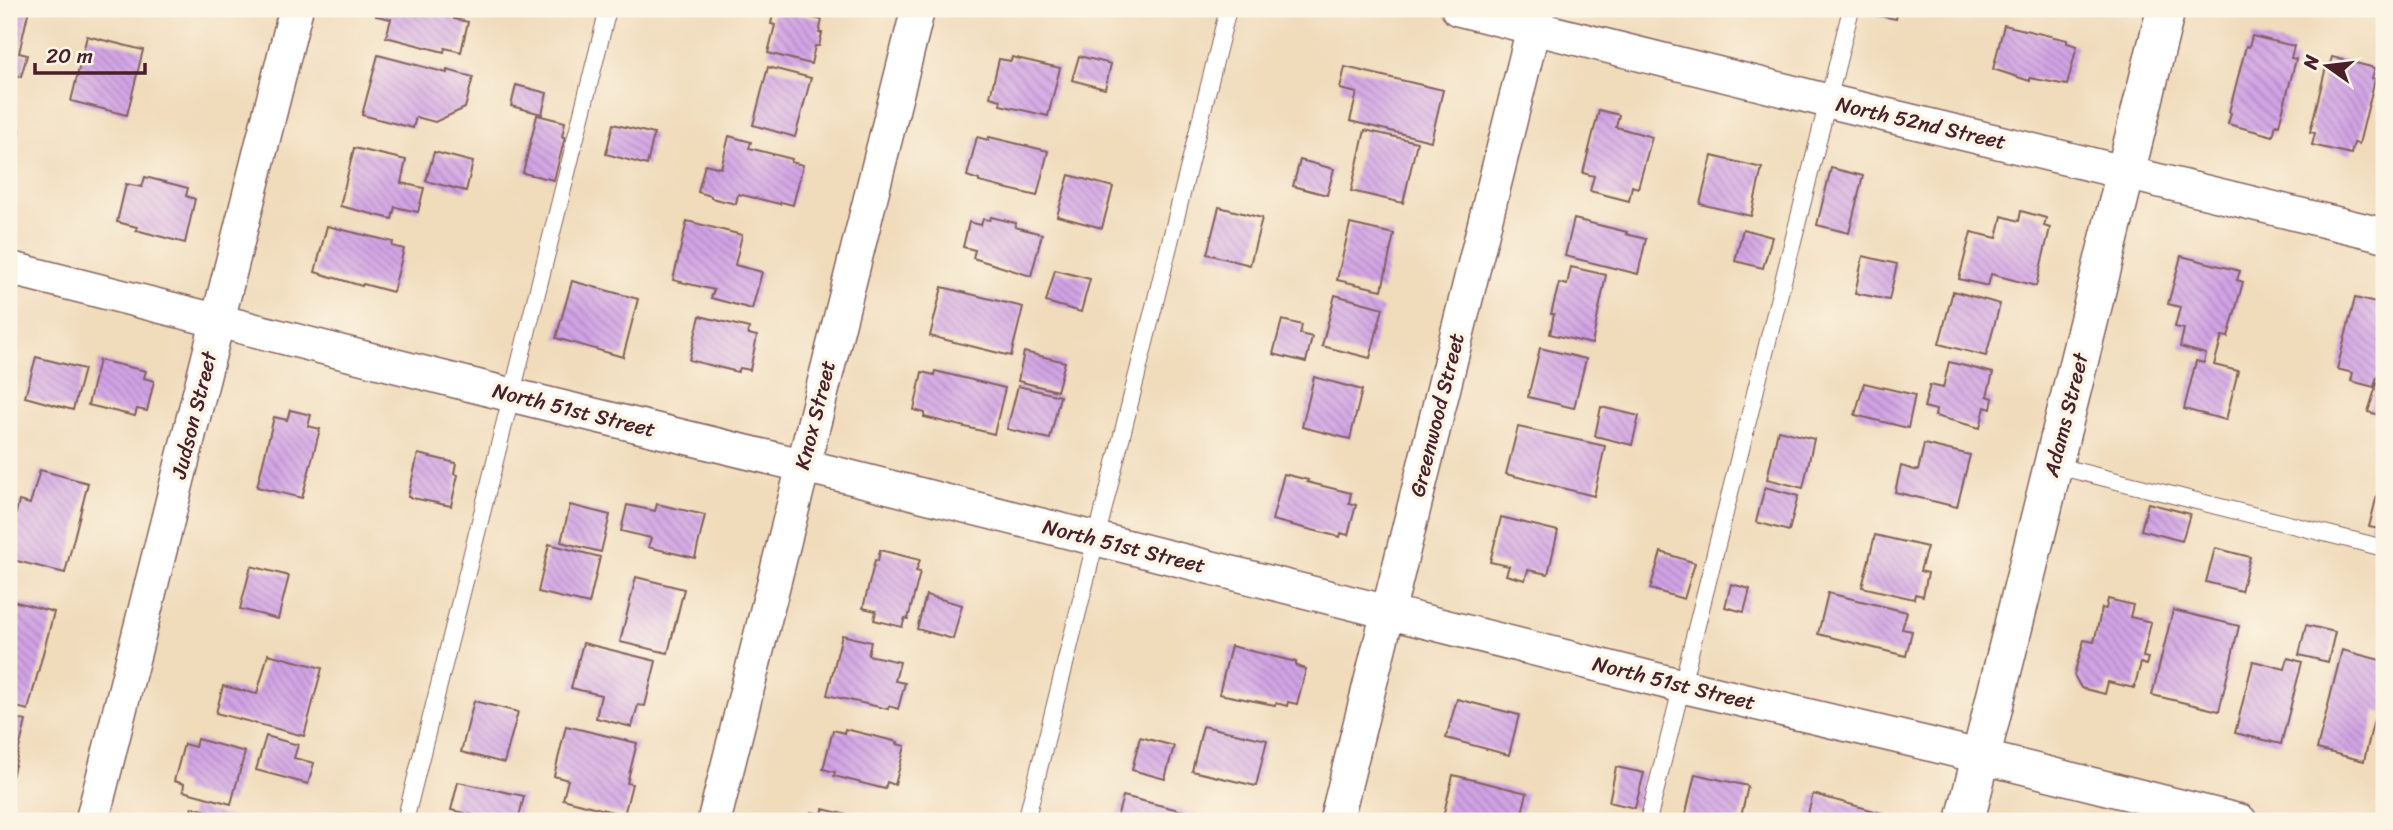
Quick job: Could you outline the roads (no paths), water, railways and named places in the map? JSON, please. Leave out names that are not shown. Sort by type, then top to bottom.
[{"type":"main road","name":"Adams Street","points":[[1965,821],[2166,9]]},
{"type":"street","name":"Judson Street","points":[[92,821],[296,9]]},
{"type":"street","name":"Knox Street","points":[[714,821],[918,9]]},
{"type":"street","name":"North 52nd Street","points":[[1458,9],[1536,18],[1828,101],[2384,235]]},
{"type":"street","name":"Greenwood Street","points":[[1336,821],[1536,18]]},
{"type":"street","name":"North 51st Street","points":[[9,268],[1682,686],[2240,821]]},
{"type":"lane","points":[[405,821],[608,9]]},
{"type":"lane","points":[[1026,821],[1228,9]]},
{"type":"lane","points":[[1648,821],[1851,9]]},
{"type":"lane","points":[[2053,465],[2384,548]]}]
